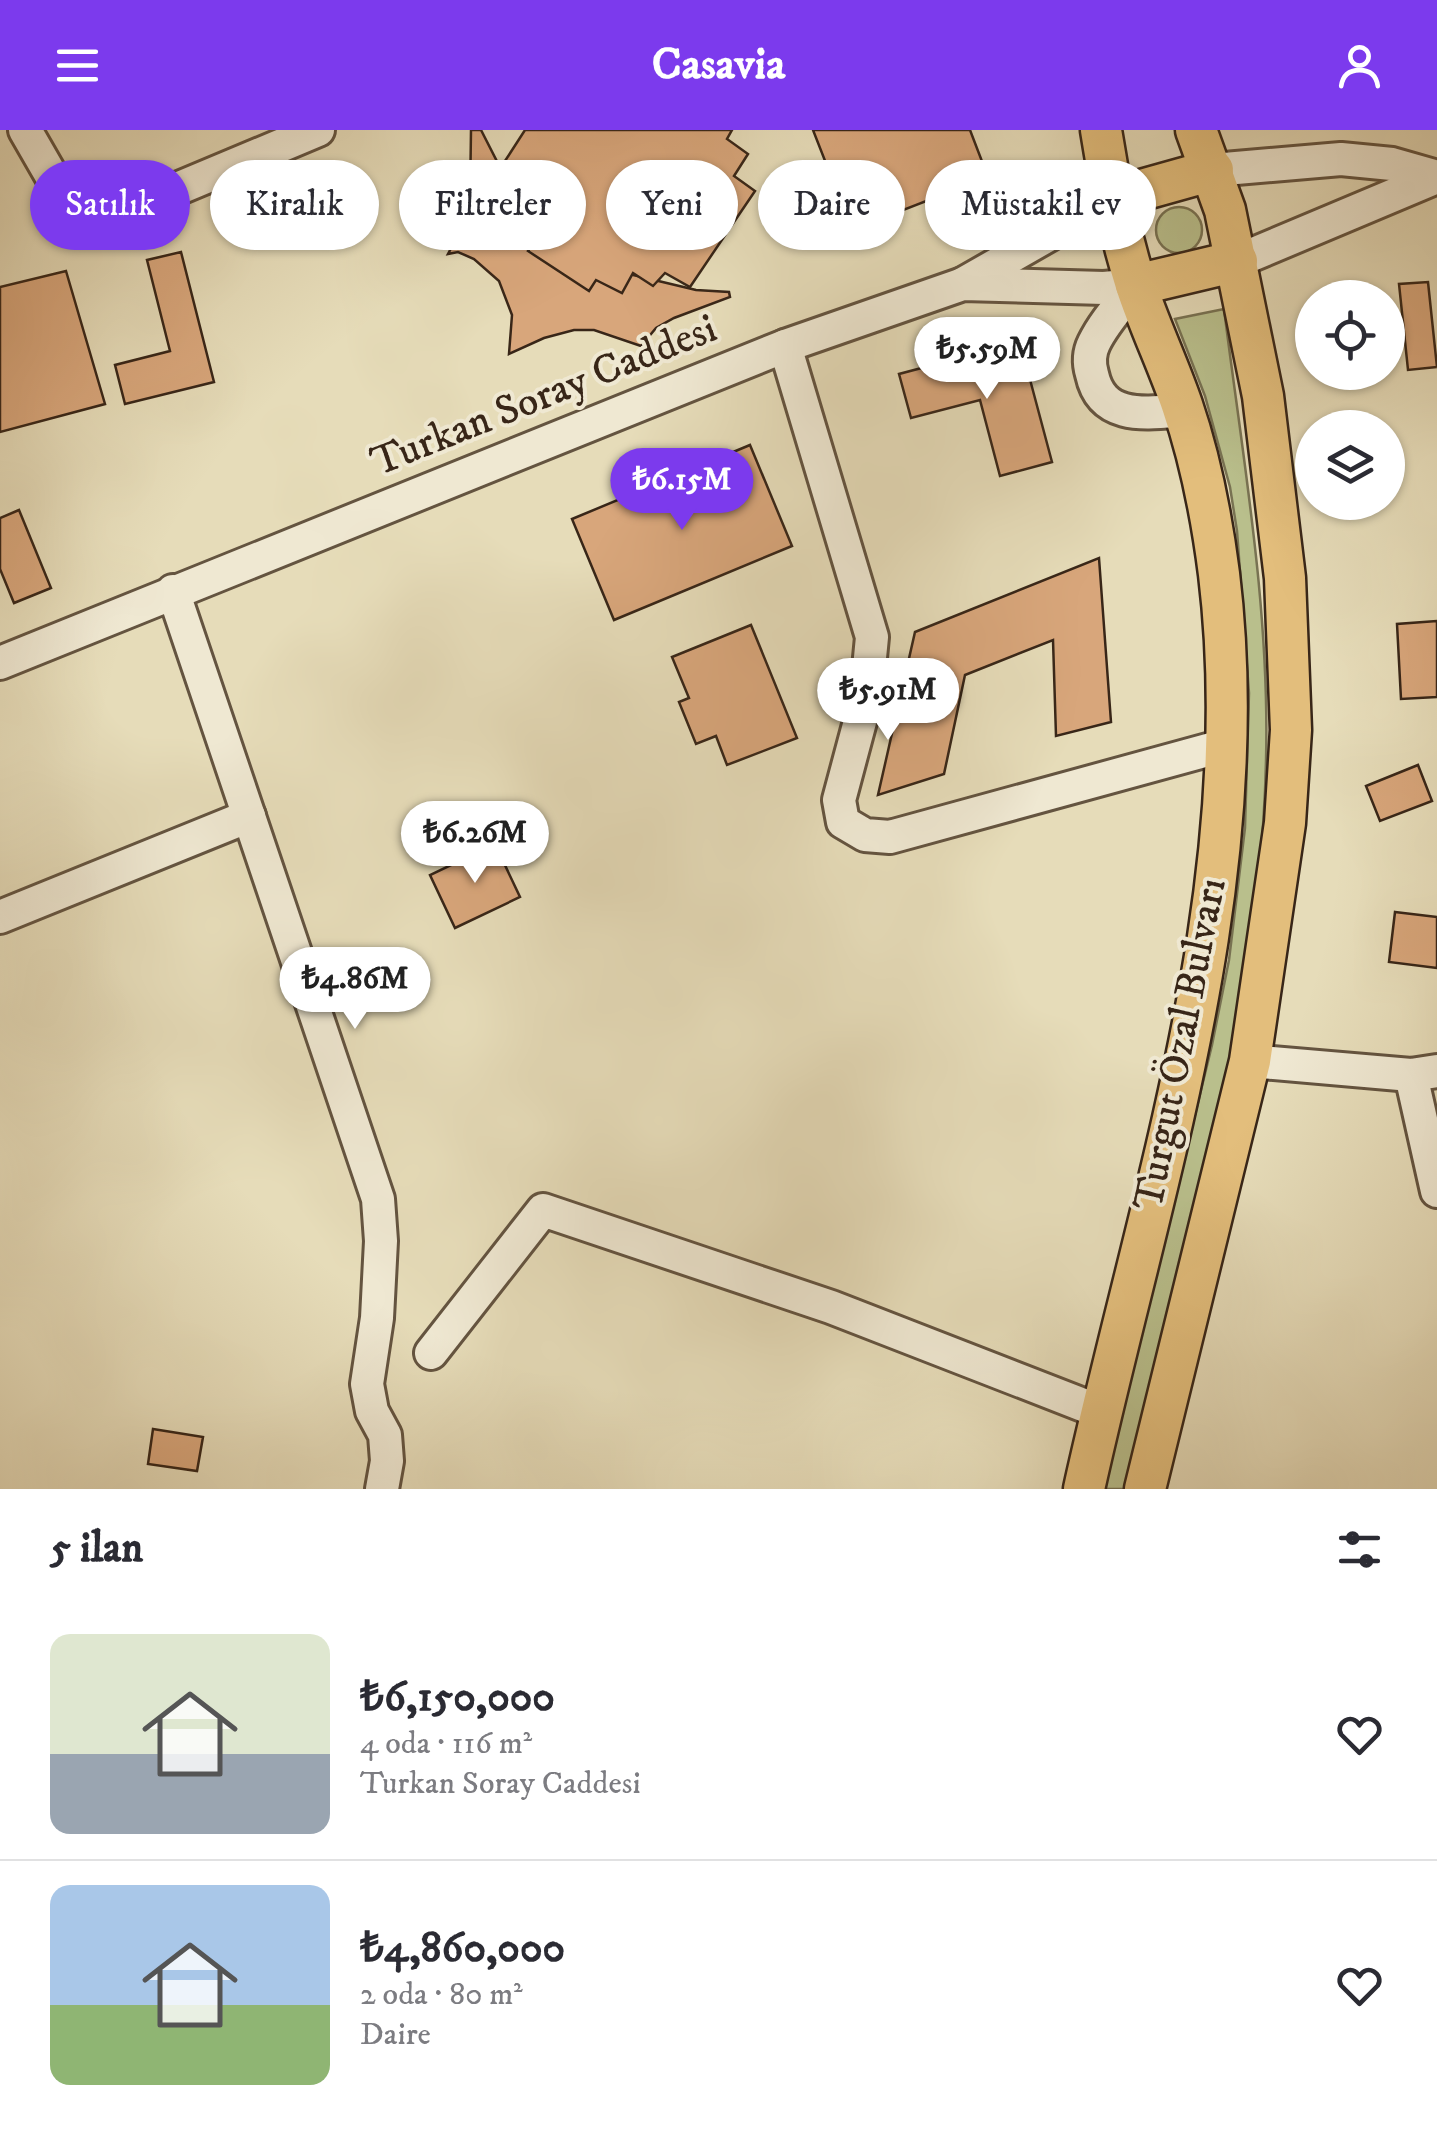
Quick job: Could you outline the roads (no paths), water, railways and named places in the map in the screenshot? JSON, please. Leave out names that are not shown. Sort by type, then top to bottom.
[{"type":"main road","name":"Turgut Özal Bulvarı","points":[[1101,130],[1106,160]]},
{"type":"main road","name":"Turgut Özal Bulvarı","points":[[1145,1489],[1250,1060],[1285,822],[1291,730],[1285,578],[1262,396],[1237,262],[1213,170],[1196,130]]},
{"type":"main road","points":[[1156,186],[1213,170]]},
{"type":"main road","name":"Turgut Özal Bulvarı","points":[[1084,1489],[1198,1000],[1215,888],[1226,745],[1224,633],[1208,509],[1184,410],[1126,250]]},
{"type":"main road","points":[[1136,285],[1237,262]]},
{"type":"street","points":[[25,130],[63,196],[98,216],[134,208],[318,130]]},
{"type":"street","points":[[1213,170],[1341,159],[1392,164],[1437,177]]},
{"type":"street","points":[[1237,262],[1437,177]]},
{"type":"street","points":[[963,284],[1022,250]]},
{"type":"street","name":"Turkan Soray Caddesi","points":[[0,663],[784,346],[963,284],[1104,288],[1136,285]]},
{"type":"street","points":[[1136,285],[1091,348],[1094,382],[1106,402],[1122,411],[1141,414],[1184,410]]},
{"type":"street","points":[[784,346],[872,637],[866,699],[839,800],[843,822],[865,835],[890,837],[1226,745]]},
{"type":"street","points":[[173,591],[378,1199],[381,1241],[377,1318],[367,1384],[372,1410],[384,1435],[387,1461],[382,1489]]},
{"type":"street","points":[[0,917],[249,816]]},
{"type":"street","points":[[1250,1060],[1424,1073],[1437,1190]]},
{"type":"street","points":[[431,1353],[543,1210],[831,1306],[1101,1412]]}]
